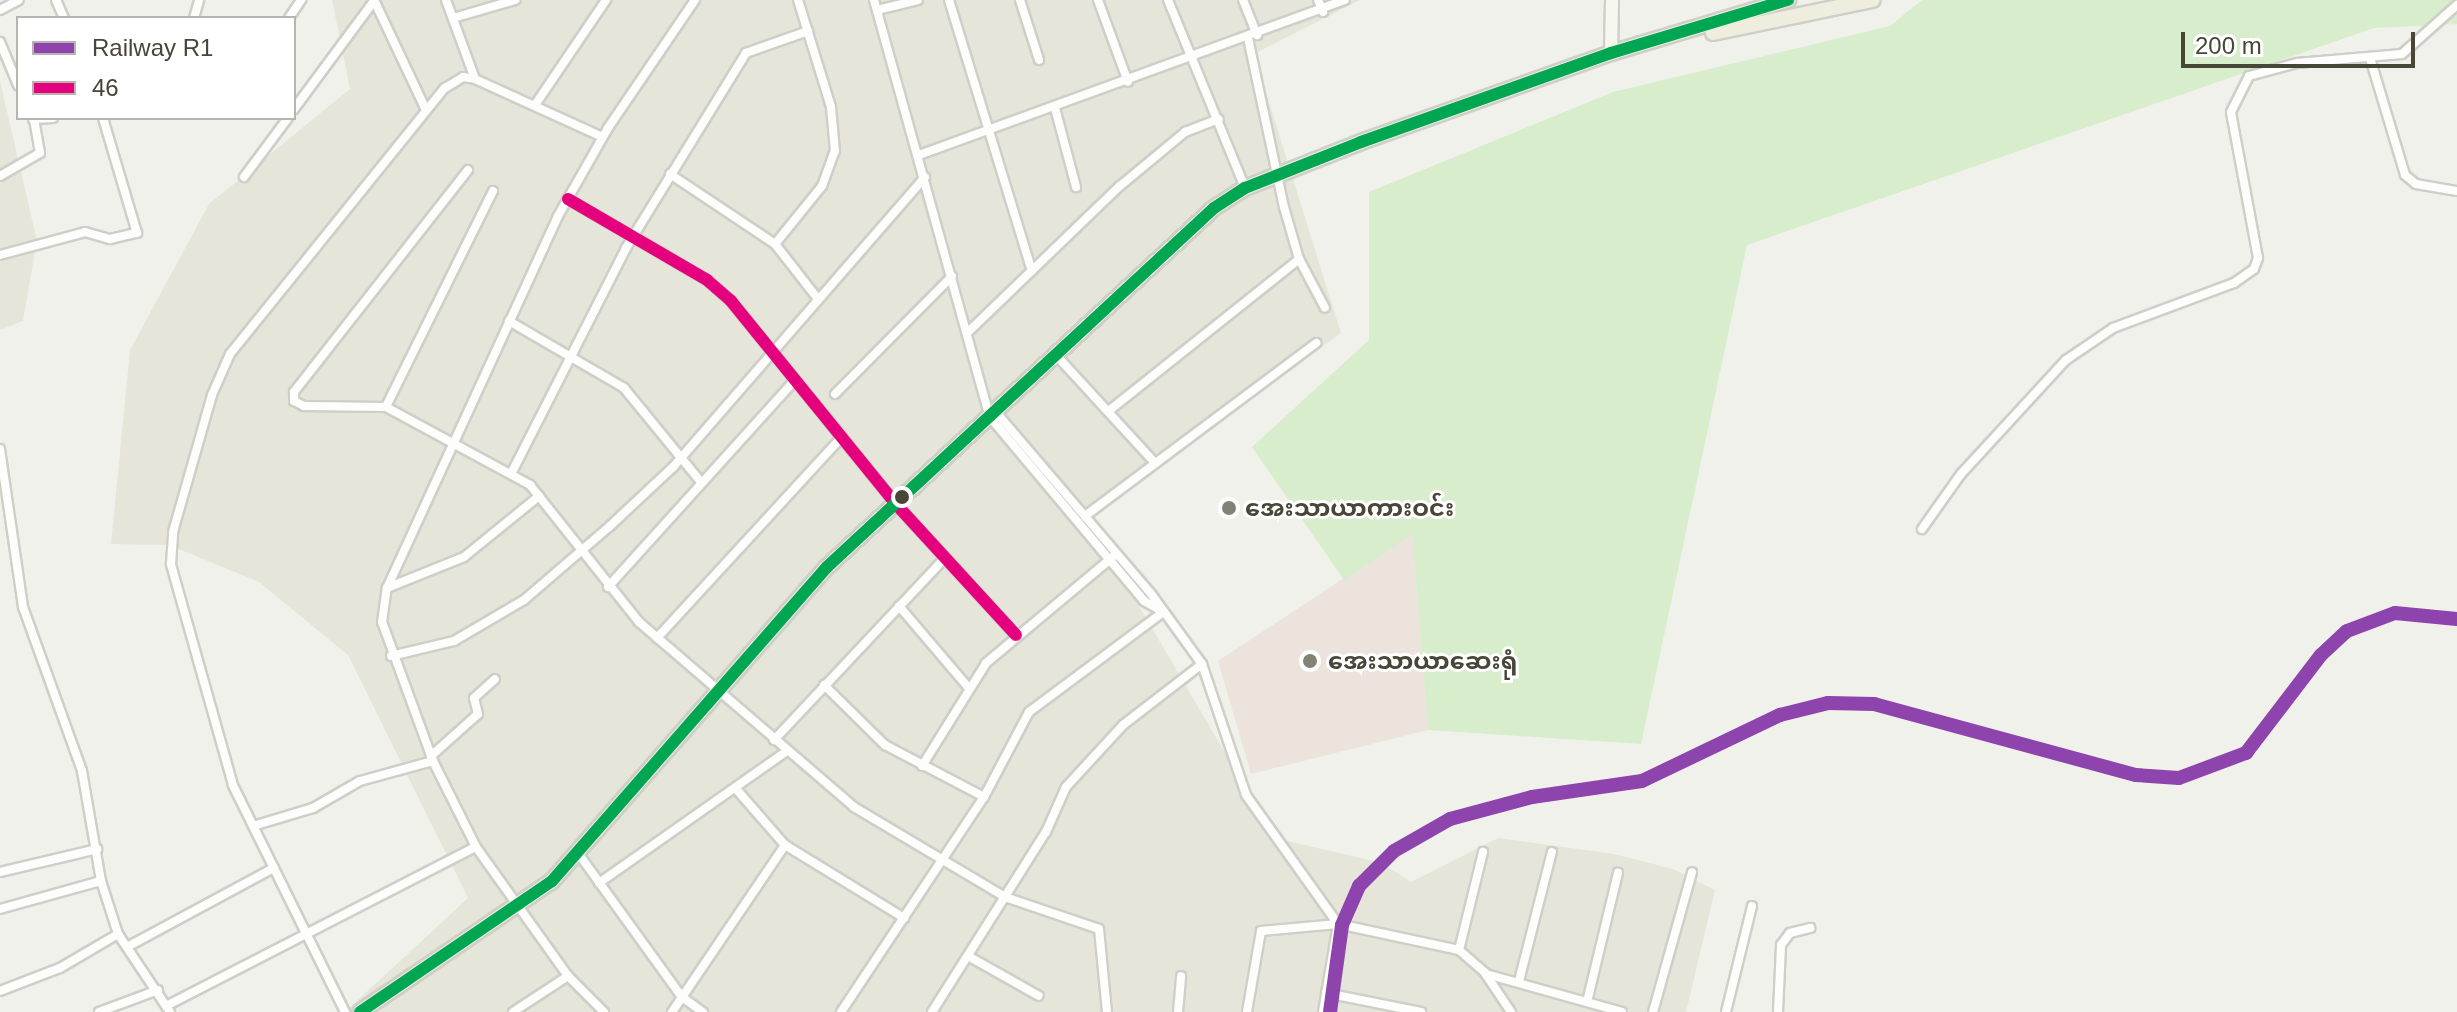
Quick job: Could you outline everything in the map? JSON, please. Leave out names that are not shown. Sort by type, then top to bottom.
[{"type":"highway","points":[[1670,39],[1788,0]]},
{"type":"highway","points":[[360,1012],[520,908],[578,853],[827,567],[1214,208],[1245,188],[1279,173],[1611,53],[1873,0]]},
{"type":"main road","points":[[1611,53],[1612,0]]},
{"type":"street","points":[[0,10],[19,0]]},
{"type":"street","points":[[296,106],[374,0],[426,110]]},
{"type":"street","points":[[446,0],[475,79]]},
{"type":"street","points":[[453,18],[515,0]]},
{"type":"street","points":[[535,105],[606,0]]},
{"type":"street","points":[[604,1012],[568,976],[476,847],[432,758],[391,656],[382,622],[387,588],[568,199],[602,137],[695,0]]},
{"type":"street","points":[[775,244],[822,186],[835,151],[831,107],[798,0]]},
{"type":"street","points":[[874,0],[992,414],[1163,612],[1202,664],[1246,795],[1338,924],[1323,1012]]},
{"type":"street","points":[[877,10],[918,0]]},
{"type":"street","points":[[949,0],[992,130],[1032,271]]},
{"type":"street","points":[[1020,0],[1039,60]]},
{"type":"street","points":[[1098,0],[1128,82]]},
{"type":"street","points":[[1168,0],[1195,58],[1245,188]]},
{"type":"street","points":[[1243,0],[1299,259],[1325,308]]},
{"type":"street","points":[[1318,0],[1323,12]]},
{"type":"street","points":[[919,155],[1323,12],[1345,0]]},
{"type":"street","points":[[1922,529],[1961,474],[2066,360],[2113,328],[2234,283],[2254,269],[2258,258],[2231,112],[2249,76],[2297,63],[2370,58],[2411,49],[2457,5]]},
{"type":"street","points":[[511,474],[633,237],[746,53],[808,31]]},
{"type":"street","points":[[0,42],[16,80]]},
{"type":"street","points":[[2370,58],[2405,175],[2416,184],[2457,191]]},
{"type":"street","points":[[345,1012],[253,826],[204,699],[171,564],[173,532],[212,395],[230,354],[445,88],[463,77],[475,79],[602,137]]},
{"type":"street","points":[[1055,108],[1076,187]]},
{"type":"street","points":[[967,333],[1185,132],[1219,119]]},
{"type":"street","points":[[0,176],[40,153],[33,120]]},
{"type":"street","points":[[0,255],[85,232],[110,239],[137,233],[104,120]]},
{"type":"street","points":[[244,177],[287,120]]},
{"type":"street","points":[[468,170],[294,392],[294,401],[304,406],[386,407],[511,474],[539,496],[578,553],[657,638],[854,807],[1005,897],[1099,929],[1107,1012]]},
{"type":"street","points":[[670,174],[775,244],[818,299]]},
{"type":"street","points":[[391,656],[454,641],[524,600],[578,553],[680,458],[925,177]]},
{"type":"street","points":[[386,407],[493,191]]},
{"type":"street","points":[[568,199],[707,280],[895,503],[1016,635]]},
{"type":"street","points":[[1110,410],[1299,259]]},
{"type":"street","points":[[835,394],[952,276]]},
{"type":"street","points":[[509,321],[624,388],[701,482]]},
{"type":"street","points":[[1085,516],[1316,343]]},
{"type":"street","points":[[1056,355],[1110,410],[1154,462]]},
{"type":"street","points":[[608,587],[794,381]]},
{"type":"street","points":[[992,414],[1085,516],[1114,556]]},
{"type":"street","points":[[657,638],[841,438]]},
{"type":"street","points":[[0,449],[23,607],[82,771],[101,881],[118,934],[168,1009],[304,931],[476,847]]},
{"type":"street","points":[[387,588],[464,557],[539,496]]},
{"type":"street","points":[[922,766],[968,687],[1016,635],[1114,556]]},
{"type":"street","points":[[774,740],[945,558]]},
{"type":"street","points":[[899,606],[968,687]]},
{"type":"street","points":[[841,1012],[984,797],[1029,712],[1163,612]]},
{"type":"street","points":[[932,1012],[1005,897],[1066,787],[1123,725],[1202,664]]},
{"type":"street","points":[[253,826],[313,808],[371,777],[432,758],[478,714],[474,698],[495,679]]},
{"type":"street","points":[[824,685],[885,745],[984,797]]},
{"type":"street","points":[[599,883],[737,790],[787,751]]},
{"type":"street","points":[[737,790],[785,845],[904,918]]},
{"type":"street","points":[[672,1012],[785,845]]},
{"type":"street","points":[[0,872],[97,849]]},
{"type":"street","points":[[1459,950],[1483,852]]},
{"type":"street","points":[[1519,981],[1552,852]]},
{"type":"street","points":[[578,853],[682,997],[703,1012]]},
{"type":"street","points":[[127,947],[274,868]]},
{"type":"street","points":[[1653,1012],[1692,872]]},
{"type":"street","points":[[1587,1002],[1618,873]]},
{"type":"street","points":[[0,909],[101,881]]},
{"type":"street","points":[[1726,1012],[1752,906]]},
{"type":"street","points":[[1247,1012],[1261,931],[1338,924],[1459,950],[1485,973],[1511,1012]]},
{"type":"street","points":[[1778,1012],[1781,945],[1790,933],[1810,928]]},
{"type":"street","points":[[0,991],[60,968],[118,934]]},
{"type":"street","points":[[968,956],[1039,996]]},
{"type":"street","points":[[1485,973],[1622,1012]]},
{"type":"street","points":[[513,1012],[568,976]]},
{"type":"street","points":[[1178,1012],[1181,976]]},
{"type":"street","points":[[99,1012],[158,990]]},
{"type":"street","points":[[1326,993],[1421,1012]]},
{"type":"shaded area","points":[[332,0],[1360,0],[1254,54],[1341,333],[1088,519],[1275,838],[1382,863],[1411,882],[1498,838],[1614,854],[1673,869],[1715,890],[1686,1012],[345,1012],[468,898],[348,655],[259,582],[169,545],[111,544],[130,350],[209,204],[350,89]]},
{"type":"shaded area","points":[[0,81],[37,241],[23,321],[0,330]]},
{"type":"shaded area","points":[[1412,533],[1428,730],[1251,774],[1218,661]]},
{"type":"green space","points":[[1922,0],[2457,0],[2457,24],[2374,28],[1747,245],[1641,744],[1428,730],[1412,534],[1344,580],[1252,447],[1369,340],[1369,192],[1613,92],[1890,26]]},
{"type":"rail line","name":"R1","points":[[1330,1012],[1342,925],[1359,886],[1394,851],[1450,819],[1532,797],[1642,781],[1780,715],[1828,703],[1874,704],[2136,775],[2179,778],[2246,753],[2321,655],[2347,631],[2395,613],[2457,619]]},
{"type":"transit line","points":[[360,1012],[552,881],[827,567],[1214,208],[1245,188],[1361,142],[1611,53],[1788,0]]},
{"type":"transit line","name":"46","points":[[568,199],[707,280],[731,301],[895,503],[1016,635]]},
{"type":"place","name":"အေးသာယာကားဝင်း","points":[[1229,508]]},
{"type":"place","name":"အေးသာယာဆေးရုံ","points":[[1310,661]]}]
